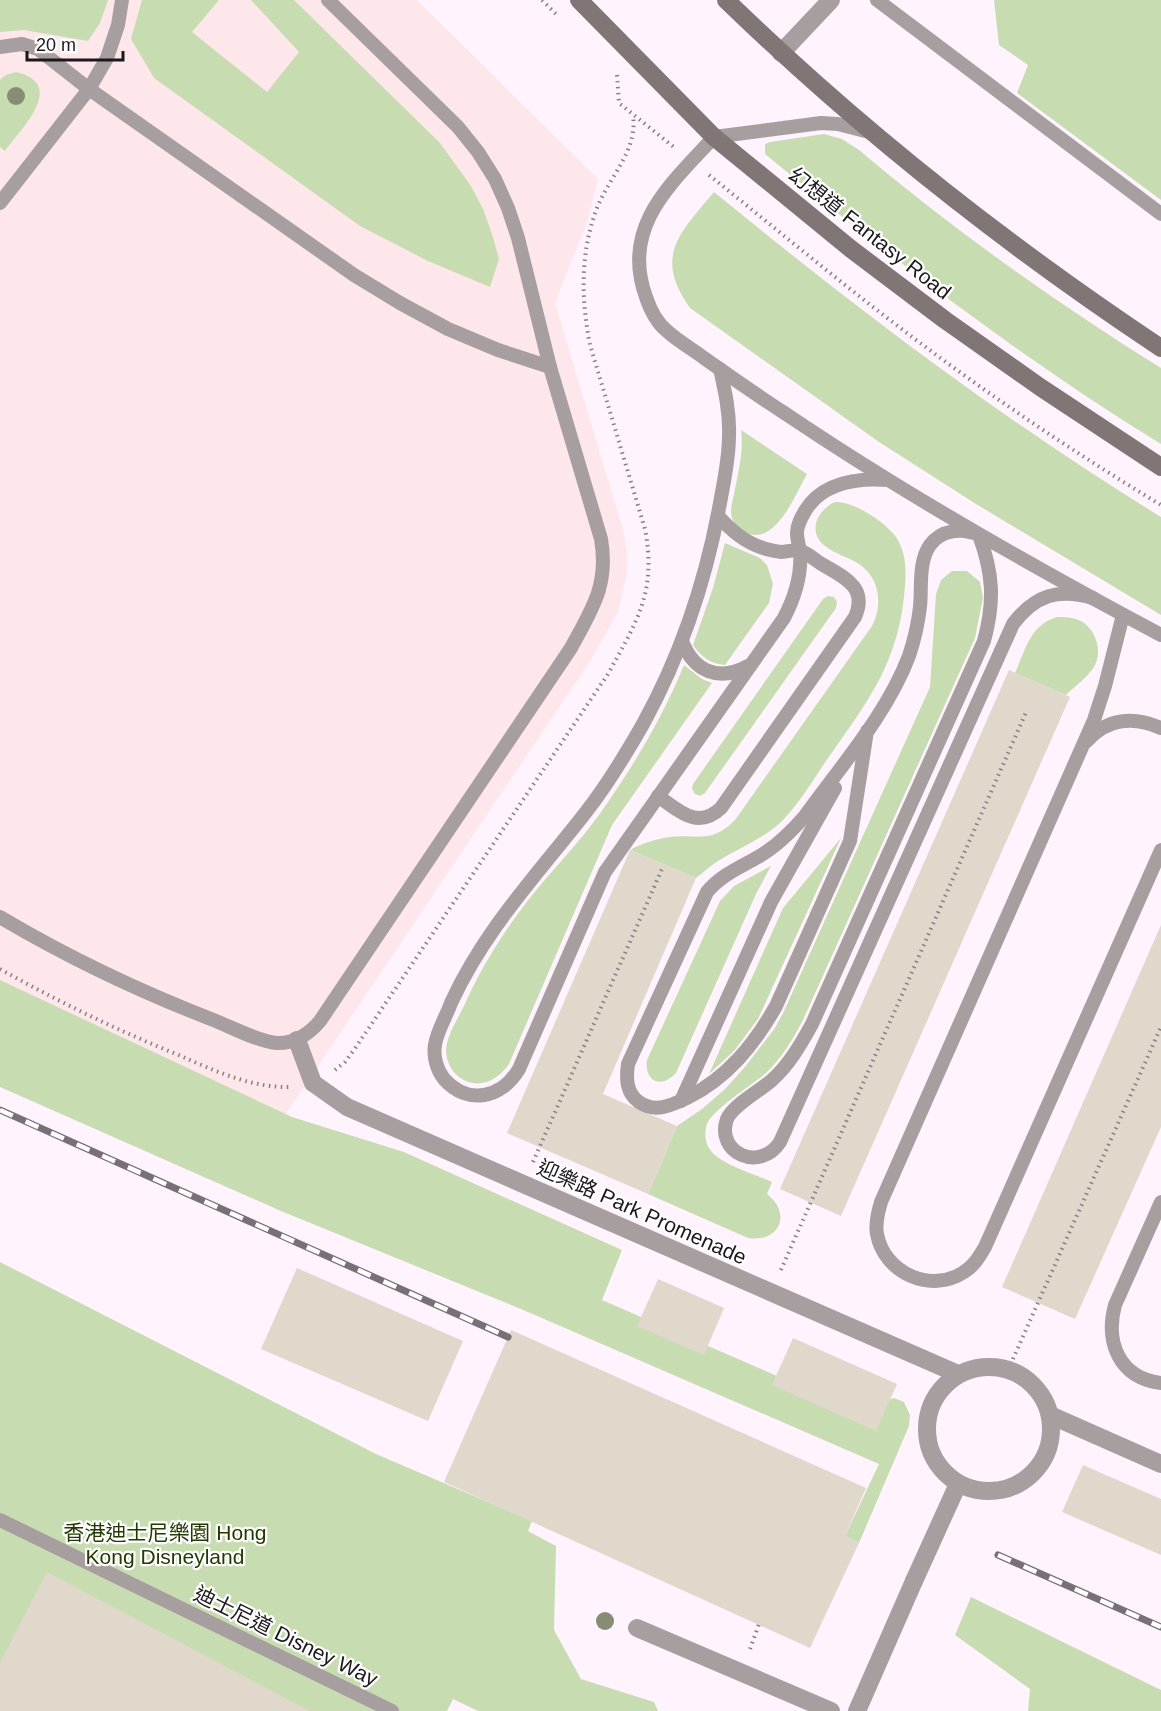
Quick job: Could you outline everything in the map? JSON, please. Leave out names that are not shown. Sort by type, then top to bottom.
[{"type":"main road","name":"幻想道 Fantasy Road","points":[[579,0],[714,137],[852,249],[945,320],[1040,387],[1161,467]]},
{"type":"main road","points":[[726,0],[781,53],[937,186],[1101,309],[1161,348]]},
{"type":"street","points":[[781,53],[831,0]]},
{"type":"street","points":[[297,1040],[313,1083]]},
{"type":"street","name":"迎樂路 Park Promenade","points":[[313,1083],[347,1107],[958,1374]]},
{"type":"street","points":[[995,1367],[1008,1370],[1030,1382],[1042,1397],[1050,1415],[1051,1434],[1047,1454],[1036,1471],[1022,1484],[1003,1491],[983,1492],[958,1484],[947,1476],[934,1461],[927,1443],[926,1423],[931,1404],[942,1387],[958,1374],[976,1368],[995,1367]]},
{"type":"street","points":[[1050,1415],[1161,1464]]},
{"type":"street","points":[[857,1711],[958,1484]]},
{"type":"street","points":[[637,1628],[831,1711]]},
{"type":"lane","points":[[0,203],[89,89],[107,58],[118,25],[122,0]]},
{"type":"lane","points":[[0,917],[111,977],[163,1000],[267,1041],[277,1043],[297,1040],[320,1021],[571,648],[597,600],[604,571],[601,539],[550,367],[518,238],[495,179],[478,152],[458,127],[328,0]]},
{"type":"lane","points":[[877,0],[1161,214]]},
{"type":"lane","points":[[0,47],[22,44],[38,49],[89,89],[354,275],[400,303],[448,329],[498,350],[550,367]]},
{"type":"lane","points":[[871,132],[838,124],[821,123],[714,137],[656,204],[647,221],[641,239],[639,259],[645,297],[654,314],[665,330],[802,426],[887,480],[979,535],[1161,635]]},
{"type":"lane","points":[[720,369],[725,391],[729,435],[728,460],[718,516],[701,585],[682,641],[666,680],[643,725],[616,768],[588,810],[527,882],[501,918],[477,955],[456,994],[434,1047],[438,1068],[449,1084],[461,1092],[481,1095],[501,1090],[512,1081],[519,1070],[605,872],[784,618],[792,602],[800,568],[797,533],[800,521],[814,499],[824,490],[839,484],[862,480],[887,480]]},
{"type":"lane","points":[[658,796],[683,814],[693,818],[704,818],[721,808],[859,609],[859,598],[855,587],[848,579],[800,551],[781,552],[746,541],[730,530],[718,516]]},
{"type":"lane","points":[[867,731],[850,841],[776,1006],[754,1041],[728,1071],[714,1083],[681,1101],[657,1109],[645,1106],[634,1099],[628,1088],[626,1076],[628,1064],[707,892],[726,874],[759,856],[791,831],[805,816],[890,699],[910,654],[920,606],[925,554],[930,545],[938,537],[958,530],[979,535],[987,555],[992,588],[990,620],[984,641],[812,1024],[801,1044],[773,1080],[733,1110],[728,1118],[725,1128],[726,1137],[738,1154],[747,1158],[766,1156],[775,1150],[780,1142],[1013,624],[1034,602],[1048,596],[1063,593],[1093,598]]},
{"type":"lane","points":[[1123,615],[1106,686],[1079,753],[881,1202],[877,1217],[877,1233],[882,1249],[903,1273],[918,1279],[934,1281],[950,1279],[965,1272],[977,1261],[985,1248],[1161,850]]},
{"type":"lane","points":[[682,641],[686,652],[704,670],[716,674],[728,674],[750,665]]},
{"type":"lane","points":[[1079,753],[1100,729],[1114,722],[1130,720],[1146,722],[1161,728]]},
{"type":"lane","points":[[681,1101],[771,902],[867,731]]},
{"type":"lane","points":[[1161,1202],[1115,1305],[1111,1320],[1111,1336],[1116,1352],[1125,1365],[1137,1376],[1161,1383]]},
{"type":"lane","name":"迪士尼道 Disney Way","points":[[0,1520],[392,1711]]},
{"type":"path","points":[[0,969],[39,991],[123,1032],[255,1084],[274,1088],[313,1083],[330,1074],[345,1062],[608,674],[637,621],[645,598],[649,575],[649,551],[645,529],[590,345],[584,317],[582,289],[589,234],[609,182],[630,148],[635,126],[633,115]]},
{"type":"path","points":[[740,200],[831,275],[925,346],[1021,415],[1161,505]]},
{"type":"path","points":[[771,1293],[1027,710]]},
{"type":"path","points":[[524,1185],[662,869]]},
{"type":"path","points":[[1008,1370],[1161,1027]]},
{"type":"shaded area","points":[[0,0],[417,0],[598,179],[588,220],[555,303],[624,533],[627,573],[618,612],[589,663],[249,1169],[0,1063]]},
{"type":"green space","points":[[0,0],[108,0],[100,23],[88,41],[24,30],[0,32]]},
{"type":"green space","points":[[142,0],[219,0],[192,32],[267,92],[299,52],[251,0],[294,0],[440,143],[471,186],[483,209],[499,259],[490,287],[428,261],[360,226],[154,78],[131,39]]},
{"type":"green space","points":[[994,0],[1161,0],[1161,200],[1017,93],[1028,65],[999,45]]},
{"type":"green space","points":[[16,72],[31,78],[38,86],[40,96],[29,120],[5,151],[0,147],[0,80]]},
{"type":"green space","points":[[824,134],[842,139],[859,150],[931,209],[1006,264],[1161,368],[1161,444],[1007,342],[860,231],[765,154],[765,144],[770,142]]},
{"type":"green space","points":[[714,192],[932,362],[1045,442],[1161,517],[1161,615],[976,504],[879,442],[690,308],[673,274],[672,259],[675,246],[682,233]]},
{"type":"green space","points":[[741,430],[807,474],[782,518],[774,527],[764,533],[754,535],[738,527],[731,515],[741,454]]},
{"type":"green space","points":[[835,502],[860,509],[885,525],[896,537],[905,560],[902,612],[896,637],[889,659],[868,699],[787,816],[765,834],[718,861],[696,878],[630,850],[665,838],[712,835],[735,820],[872,626],[878,609],[878,592],[871,577],[859,564],[825,546],[816,534],[816,522],[819,516],[823,510]]},
{"type":"green space","points":[[725,543],[760,558],[767,565],[773,584],[769,603],[725,665],[707,659],[693,645],[713,588]]},
{"type":"green space","points":[[952,571],[967,571],[980,582],[983,598],[975,638],[803,1020],[787,1048],[772,1067],[717,1111],[707,1124],[706,1142],[716,1156],[731,1165],[772,1182],[767,1194],[779,1210],[779,1225],[768,1236],[748,1238],[648,1194],[677,1126],[725,1089],[775,1028],[784,1011],[930,687],[936,594],[941,580]]},
{"type":"green space","points":[[828,596],[834,597],[837,602],[836,608],[705,793],[700,796],[695,794],[692,789],[693,784],[823,599]]},
{"type":"green space","points":[[1057,617],[1072,618],[1087,625],[1095,637],[1098,651],[1091,671],[1066,695],[1015,673],[1035,632]]},
{"type":"green space","points":[[684,665],[702,679],[712,683],[612,825],[509,1064],[499,1075],[487,1082],[466,1081],[456,1075],[451,1068],[446,1050],[450,1033],[479,976],[496,945],[516,916],[592,825],[623,779],[646,743]]},
{"type":"green space","points":[[841,838],[758,1019],[734,1051],[709,1074],[783,908]]},
{"type":"green space","points":[[771,866],[756,894],[676,1073],[665,1081],[655,1081],[648,1074],[647,1060],[720,901],[734,886]]},
{"type":"green space","points":[[0,980],[292,1117],[404,1152],[622,1250],[602,1300],[874,1418],[885,1401],[894,1398],[904,1402],[910,1415],[909,1426],[859,1543],[845,1536],[879,1464],[521,1309],[281,1211],[0,1087]]},
{"type":"green space","name":"香港迪士尼樂園 Hong Kong Disneyland","points":[[0,1262],[376,1454],[532,1521],[528,1531],[556,1546],[554,1630],[581,1679],[654,1702],[658,1711],[478,1711],[453,1699],[447,1711],[0,1711]]},
{"type":"green space","points":[[971,1597],[1161,1690],[1161,1711],[1028,1711],[1030,1689],[955,1635]]},
{"type":"building","points":[[1009,670],[1070,697],[841,1216],[780,1189]]},
{"type":"building","points":[[630,850],[696,878],[603,1094],[677,1126],[648,1194],[507,1133]]},
{"type":"building","points":[[1161,925],[1161,1127],[1075,1319],[1002,1287]]},
{"type":"building","points":[[297,1268],[463,1341],[428,1421],[261,1349]]},
{"type":"building","points":[[658,1279],[724,1308],[704,1355],[637,1326]]},
{"type":"building","points":[[511,1330],[866,1488],[845,1536],[859,1543],[810,1648],[444,1482]]},
{"type":"building","points":[[793,1338],[897,1384],[876,1431],[772,1385]]},
{"type":"building","points":[[1083,1465],[1161,1499],[1161,1555],[1062,1512]]},
{"type":"building","points":[[47,1572],[310,1711],[0,1711],[0,1663]]},
{"type":"railway","points":[[0,1110],[508,1337]]},
{"type":"railway","points":[[998,1555],[1161,1627]]}]
